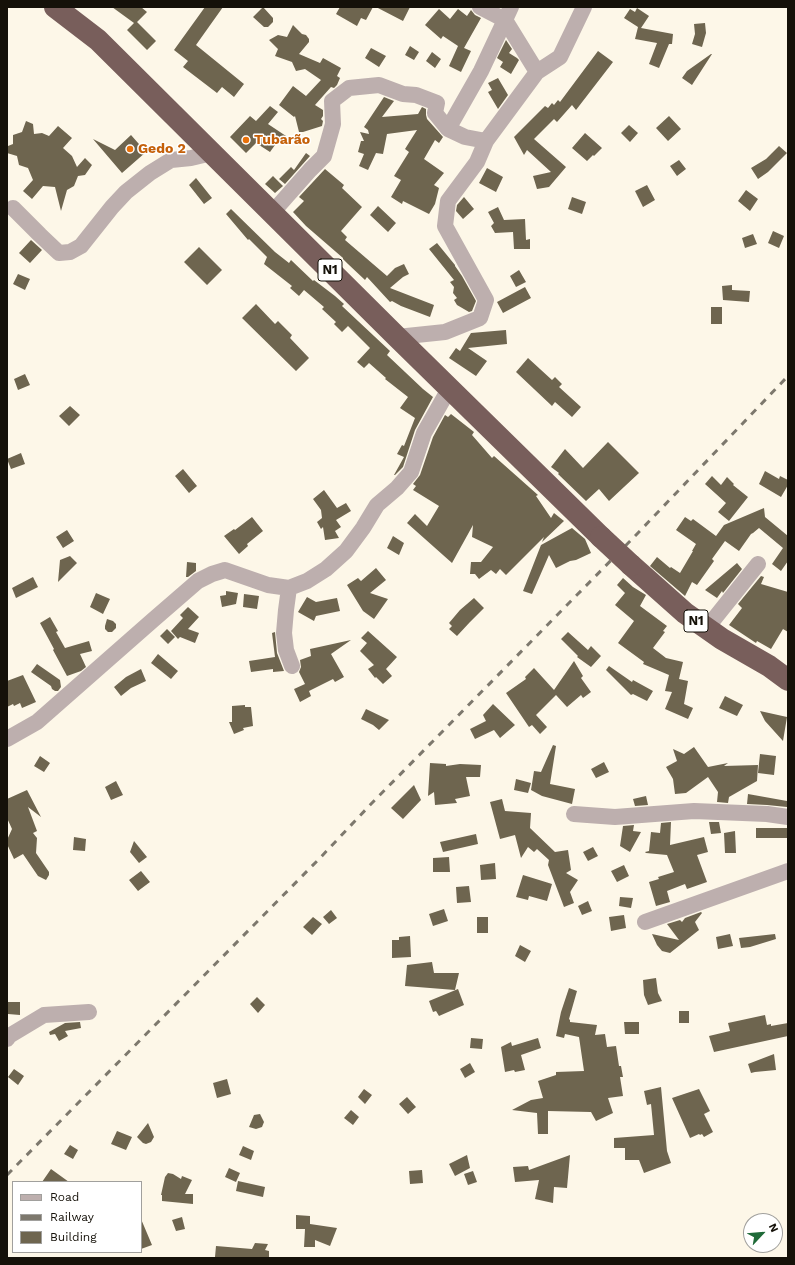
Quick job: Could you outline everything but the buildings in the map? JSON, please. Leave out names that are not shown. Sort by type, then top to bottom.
[{"type":"highway","name":"N1","points":[[55,7],[98,40],[397,337],[631,565],[685,614],[722,639],[782,671]]},
{"type":"highway","points":[[782,671],[788,680]]},
{"type":"street","points":[[480,7],[508,14],[537,72]]},
{"type":"street","points":[[397,337],[445,332],[480,318],[486,300],[444,226],[448,201],[477,162],[486,141],[537,72],[560,57],[584,7]]},
{"type":"street","points":[[448,129],[481,71],[508,14]]},
{"type":"street","points":[[272,213],[324,156],[334,124],[332,101],[349,88],[379,85],[403,94],[416,95],[437,103],[435,113],[448,129],[465,137],[486,141]]},
{"type":"street","points":[[13,208],[60,253],[70,252],[81,246],[126,192],[150,173],[171,160],[191,158],[212,153]]},
{"type":"street","points":[[7,739],[37,722],[198,581],[212,574],[225,570],[268,585],[289,588],[307,581],[326,569],[346,551],[363,528],[377,505],[397,488],[411,472],[424,433],[449,388]]},
{"type":"street","points":[[706,628],[758,564]]},
{"type":"street","points":[[289,588],[284,633],[286,650],[292,666]]},
{"type":"street","points":[[574,814],[615,817],[694,811],[767,814],[788,817]]},
{"type":"street","points":[[645,922],[788,871]]},
{"type":"street","points":[[7,1039],[9,1036],[44,1015],[89,1012]]},
{"type":"railway","points":[[7,1175],[636,535],[788,376]]},
{"type":"place","name":"Tubarão","points":[[246,140]]},
{"type":"place","name":"Gedo 2","points":[[130,149]]}]
